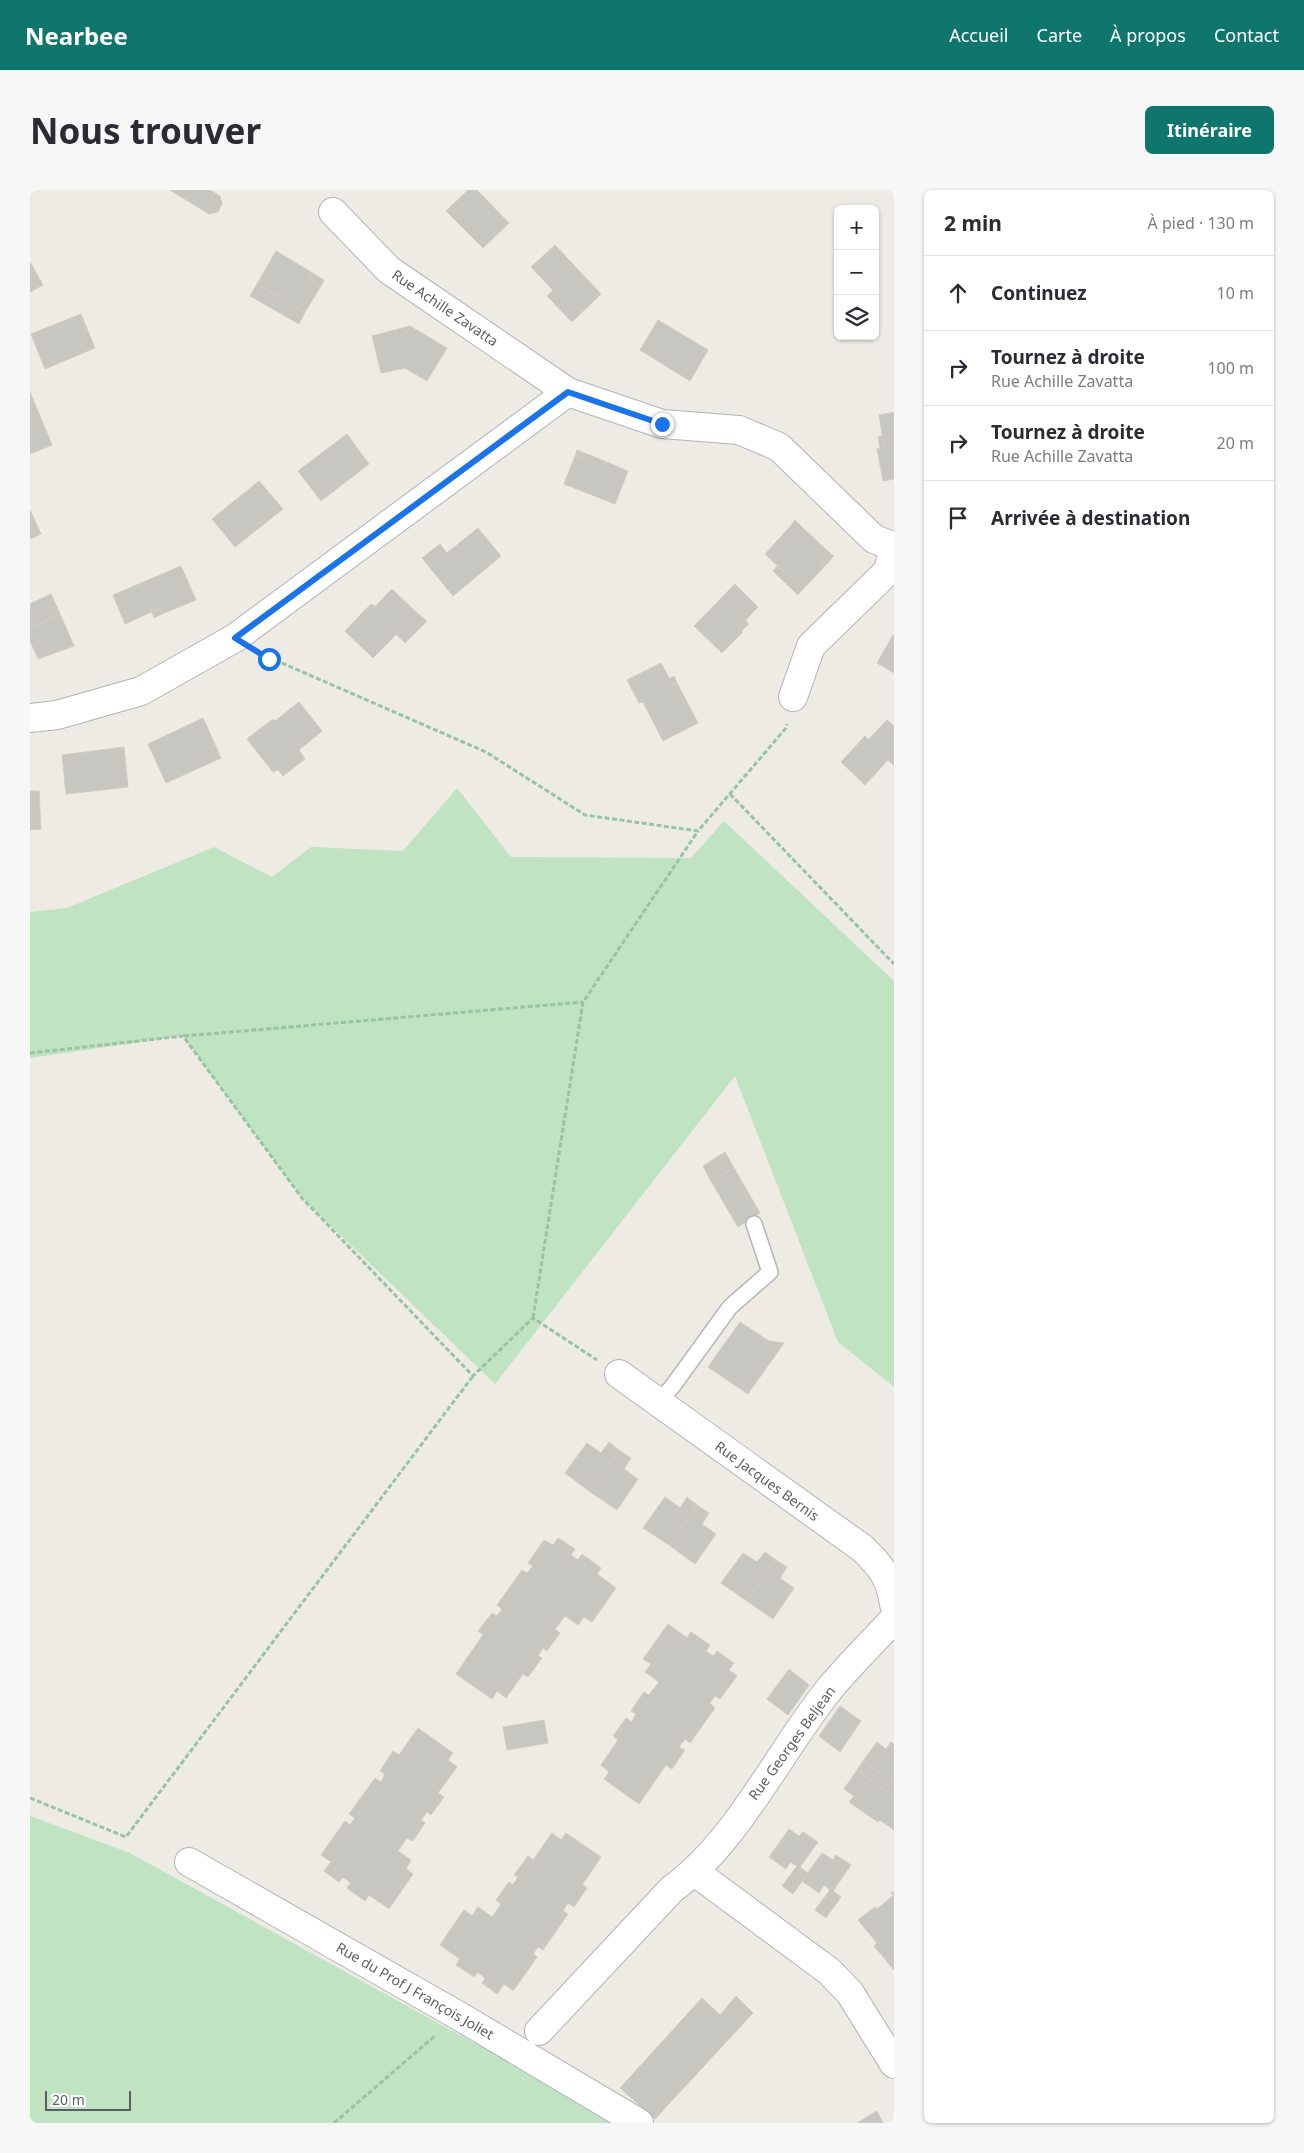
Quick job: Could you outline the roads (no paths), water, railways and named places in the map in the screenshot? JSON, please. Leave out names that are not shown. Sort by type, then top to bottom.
[{"type":"street","name":"Rue Achille Zavatta","points":[[332,212],[389,270],[568,392],[662,424],[739,430],[779,447],[874,539],[894,546],[888,571],[811,646],[793,697]]},
{"type":"street","points":[[30,718],[57,715],[141,691],[235,638],[568,392]]},
{"type":"street","name":"Rue Jacques Bernis","points":[[618,1374],[862,1548],[882,1567],[892,1590],[894,1604]]},
{"type":"street","name":"Rue Georges Beljean","points":[[539,2031],[672,1889],[695,1872],[716,1848],[827,1692],[894,1619]]},
{"type":"street","name":"Rue du Prof J François Joliet","points":[[188,1862],[459,2016],[639,2123]]},
{"type":"street","points":[[695,1872],[830,1972],[850,1993],[894,2064]]},
{"type":"lane","points":[[657,1402],[672,1387],[730,1307],[770,1272],[754,1224]]}]
